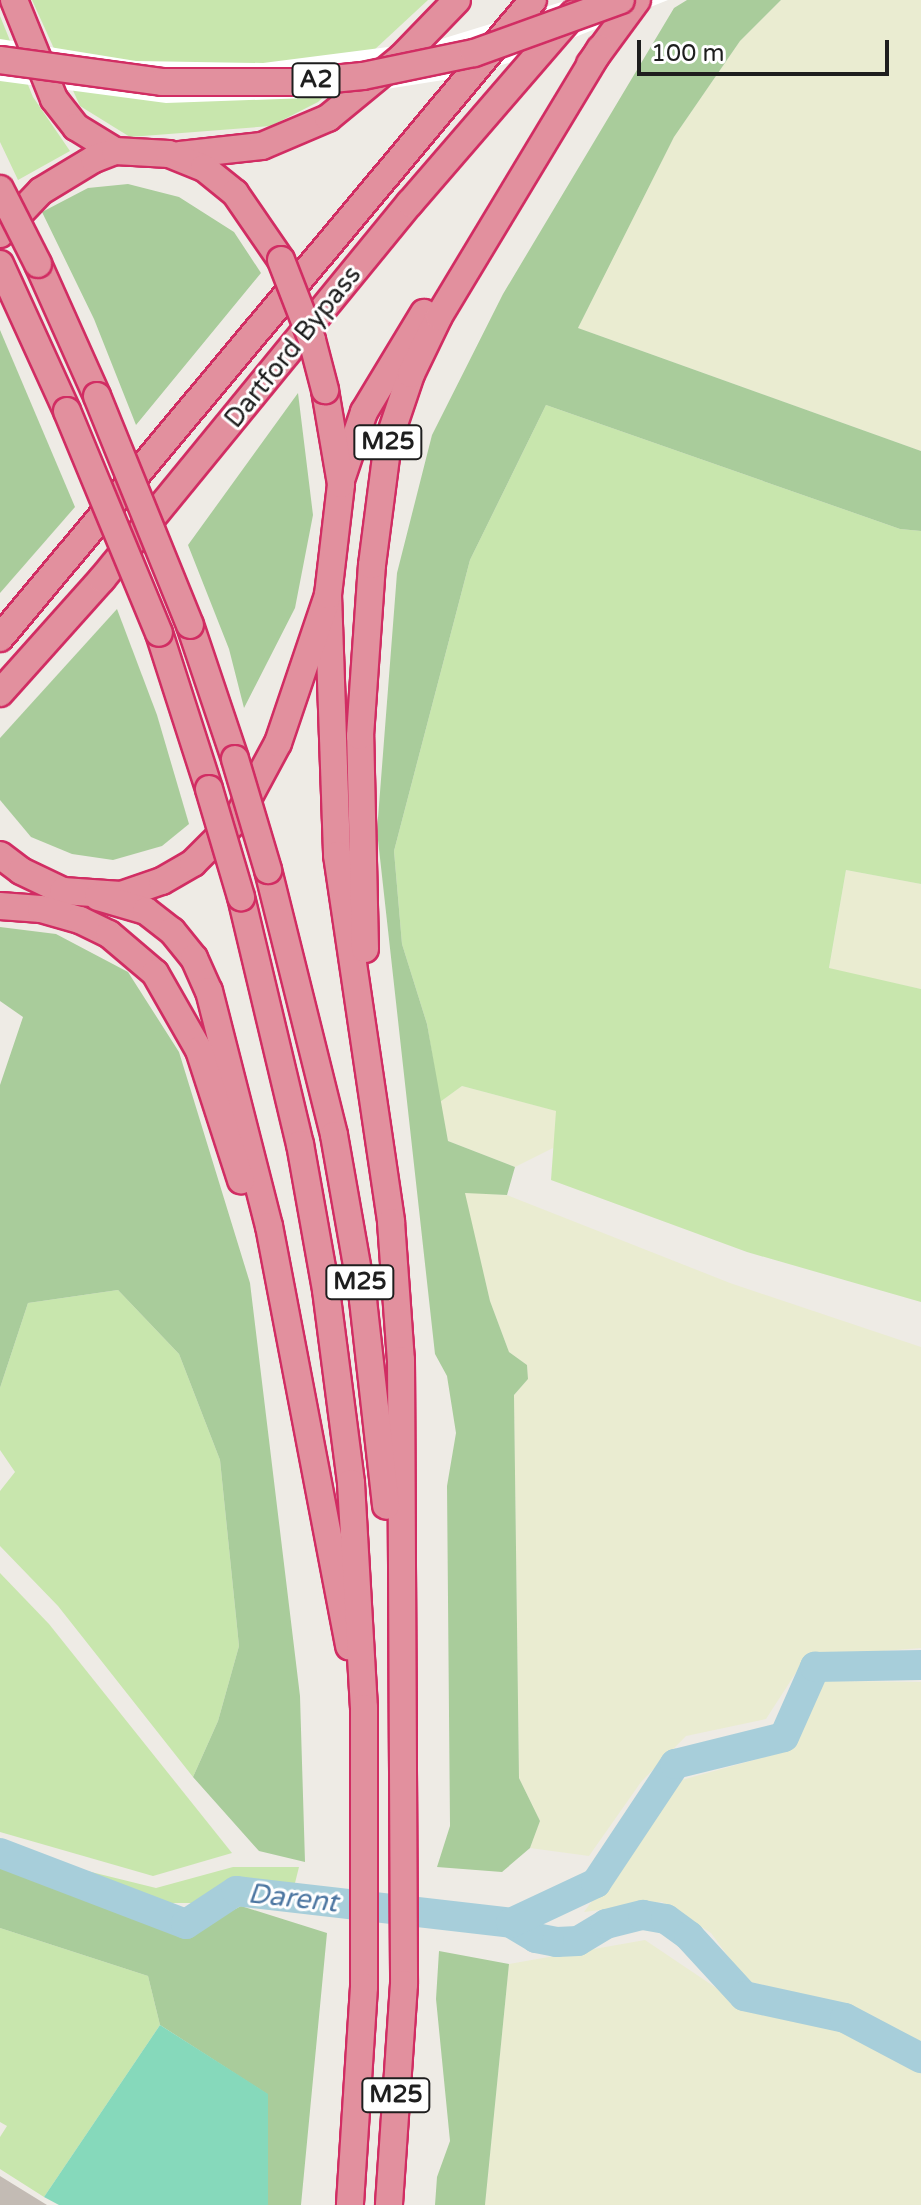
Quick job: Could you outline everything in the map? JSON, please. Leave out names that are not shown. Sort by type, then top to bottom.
[{"type":"highway","points":[[14,0],[54,99],[76,127],[115,151],[180,155],[262,146],[328,118],[402,57],[457,0]]},
{"type":"highway","name":"Dartford Bypass","points":[[0,638],[533,0]]},
{"type":"highway","name":"Dartford Bypass","points":[[0,693],[112,567],[410,203],[585,0]]},
{"type":"highway","name":"A2","points":[[0,60],[162,82],[302,82],[363,76],[474,53],[621,0]]},
{"type":"highway","points":[[0,889],[63,891],[98,897],[162,881],[208,851],[237,819],[278,743],[328,595],[341,484],[364,412],[401,350],[600,49],[637,0]]},
{"type":"highway","name":"M25","points":[[389,2205],[404,1984],[401,1360],[373,1082],[361,889],[360,736],[372,565],[388,442],[411,374],[439,316],[600,49]]},
{"type":"highway","points":[[0,234],[41,191],[115,151]]},
{"type":"highway","points":[[180,155],[245,202],[281,260],[312,340],[325,390],[341,484]]},
{"type":"highway","name":"M25","points":[[0,189],[38,264],[97,396],[190,625],[268,870],[326,1098],[363,1300],[378,1406],[402,1702]]},
{"type":"highway","name":"M25","points":[[0,264],[67,411],[159,633],[209,789],[241,897],[292,1102],[326,1290],[351,1483],[364,1708],[361,1849],[364,1987],[350,2205]]},
{"type":"highway","name":"M25","points":[[328,595],[337,855],[351,971],[373,1082]]},
{"type":"highway","points":[[0,855],[21,871],[63,891]]},
{"type":"highway","name":"M25","points":[[98,897],[130,904],[157,919],[185,945],[201,972],[247,1135],[312,1435],[336,1590],[364,1708]]},
{"type":"highway","name":"M25","points":[[0,906],[41,909],[97,927],[135,952],[166,987],[203,1061],[288,1327]]},
{"type":"green space","points":[[32,0],[428,0],[318,102],[271,126],[130,137],[80,106]]},
{"type":"green space","points":[[687,0],[781,0],[740,41],[674,137],[578,328],[921,451],[921,531],[900,529],[546,405],[470,560],[394,851],[402,944],[427,1024],[448,1141],[515,1167],[507,1195],[465,1193],[490,1301],[509,1352],[527,1365],[528,1379],[514,1395],[519,1778],[540,1821],[530,1848],[502,1872],[437,1867],[450,1826],[447,1486],[456,1433],[447,1376],[435,1354],[377,831],[397,573],[432,435],[503,294],[674,8]]},
{"type":"green space","points":[[781,0],[921,0],[921,451],[578,328],[674,137],[740,41]]},
{"type":"green space","points":[[0,16],[33,97],[70,151],[18,180],[0,142]]},
{"type":"green space","points":[[128,184],[179,197],[234,232],[261,273],[136,425],[94,319],[42,212],[88,188]]},
{"type":"green space","points":[[0,330],[75,507],[0,593]]},
{"type":"green space","points":[[298,393],[313,515],[295,608],[244,708],[229,649],[188,545]]},
{"type":"green space","points":[[546,405],[900,529],[921,531],[921,884],[846,870],[829,968],[921,989],[921,1302],[747,1252],[551,1180],[556,1111],[462,1086],[440,1102],[427,1024],[402,944],[394,851],[470,560]]},
{"type":"green space","points":[[117,609],[157,715],[189,824],[162,846],[113,860],[72,854],[31,837],[0,800],[0,738]]},
{"type":"green space","points":[[846,870],[921,884],[921,989],[829,969]]},
{"type":"green space","points":[[0,927],[56,934],[128,972],[179,1052],[250,1283],[300,1696],[305,1862],[259,1851],[193,1777],[218,1721],[239,1646],[220,1460],[179,1354],[118,1290],[28,1303],[0,1388],[0,1085],[23,1017],[0,1001]]},
{"type":"green space","points":[[462,1086],[557,1111],[555,1147],[515,1167],[448,1141],[440,1102]]},
{"type":"green space","points":[[464,1192],[507,1195],[730,1283],[921,1347],[921,1648],[806,1657],[766,1719],[686,1736],[641,1782],[589,1856],[530,1848],[540,1821],[519,1778],[514,1395],[528,1379],[527,1365],[509,1352],[490,1301]]},
{"type":"green space","points":[[118,1290],[179,1354],[220,1460],[239,1646],[218,1721],[193,1777],[58,1606],[0,1546],[0,1491],[15,1472],[0,1450],[0,1388],[28,1303]]},
{"type":"green space","points":[[0,1573],[49,1624],[232,1853],[153,1876],[0,1832]]},
{"type":"green space","points":[[822,1681],[921,1682],[921,2043],[828,2000],[746,1981],[711,1933],[662,1902],[584,1912],[678,1781],[787,1751]]},
{"type":"green space","points":[[0,1858],[183,1936],[241,1906],[327,1933],[301,2205],[268,2205],[267,2094],[160,2025],[148,1976],[0,1928]]},
{"type":"green space","points":[[233,1867],[299,1867],[293,1891],[237,1883],[198,1903],[151,1903],[84,1879],[79,1869],[156,1888]]},
{"type":"green space","points":[[0,1928],[148,1976],[160,2025],[44,2197],[0,2169],[0,2137],[7,2126],[0,2122]]},
{"type":"green space","points":[[645,1940],[752,2012],[837,2028],[921,2070],[921,2205],[485,2205],[509,1964]]},
{"type":"green space","points":[[439,1951],[509,1964],[485,2205],[435,2205],[437,2177],[450,2141],[436,1999]]},
{"type":"green space","points":[[160,2025],[268,2094],[268,2205],[59,2205],[44,2197]]},
{"type":"pier","points":[[568,0],[668,0],[515,61],[456,78],[336,97],[166,103],[0,81],[0,39],[136,61],[263,63],[435,41]]},
{"type":"building","points":[[0,2176],[21,2189],[47,2205],[0,2205]]},
{"type":"waterway","name":"Darent","points":[[511,1923],[596,1883],[675,1764],[784,1737],[815,1667],[921,1665]]},
{"type":"waterway","name":"Darent","points":[[0,1853],[186,1924],[236,1891],[511,1923],[536,1938],[557,1942],[578,1941],[606,1924],[643,1915],[666,1919],[689,1936],[744,1996],[845,2018],[921,2058]]}]
